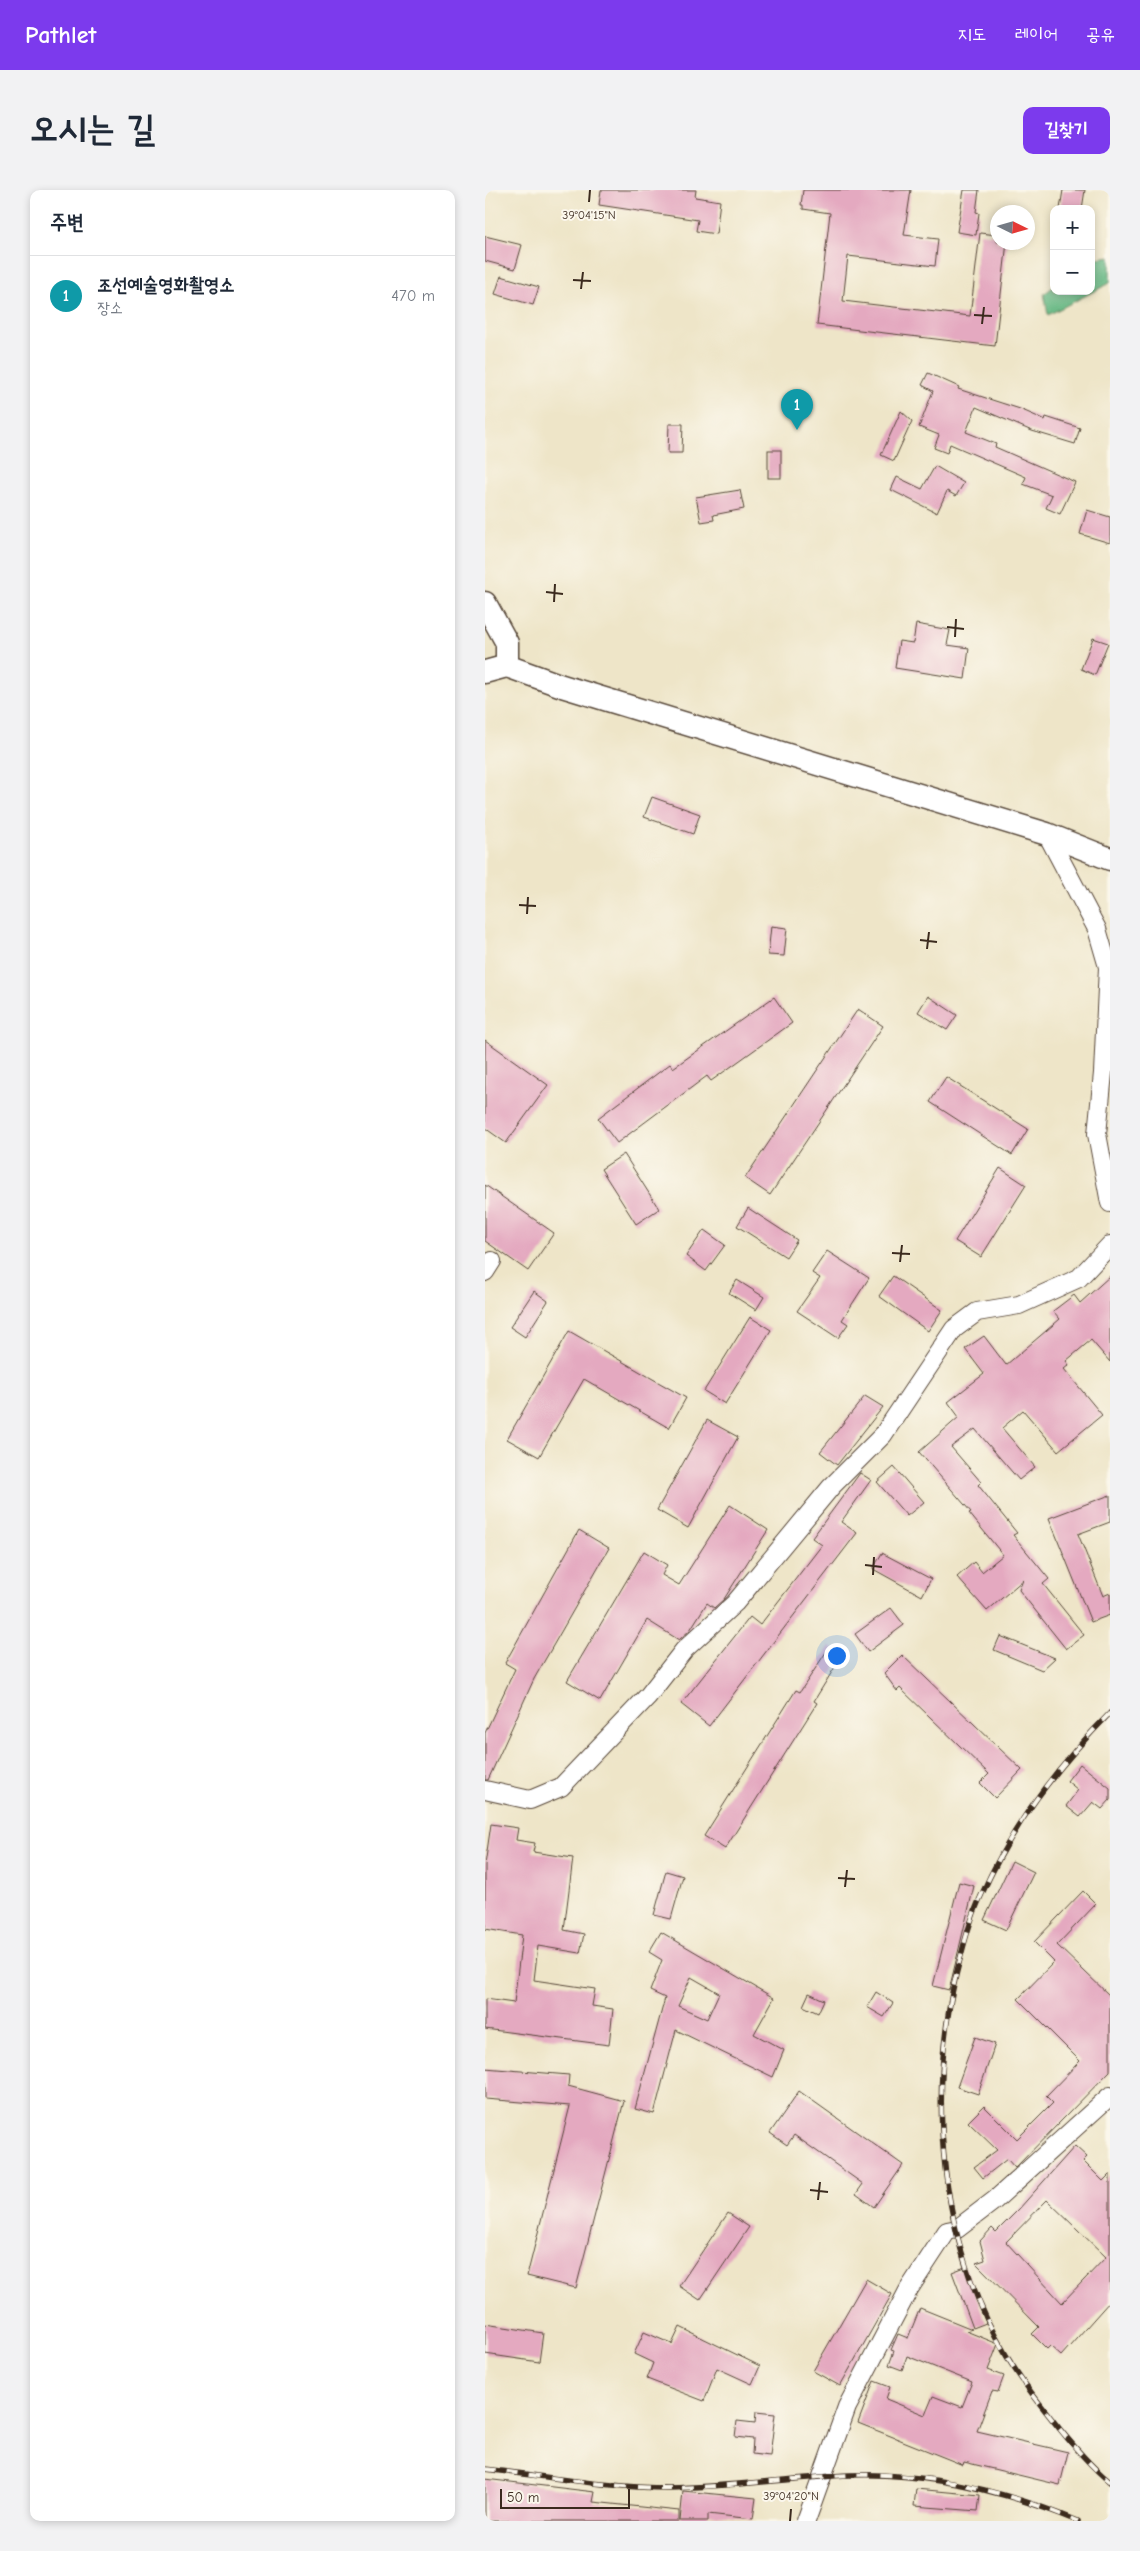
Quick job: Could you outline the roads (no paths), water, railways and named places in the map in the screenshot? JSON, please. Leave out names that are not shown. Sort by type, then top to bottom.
[{"type":"street","points":[[485,603],[507,643],[507,666]]},
{"type":"street","points":[[485,672],[507,666],[553,683],[1047,834],[1110,859]]},
{"type":"street","points":[[1047,834],[1097,929],[1108,967],[1103,1073],[1097,1134],[1110,1203]]},
{"type":"street","points":[[485,1790],[529,1800],[561,1787],[648,1696],[684,1650],[735,1603],[831,1487],[883,1435],[954,1329],[977,1312],[1019,1305],[1079,1278],[1110,1245]]},
{"type":"street","points":[[806,2521],[847,2407],[909,2290],[947,2231],[957,2229],[995,2200],[1110,2096]]},
{"type":"railway","points":[[1110,1713],[1071,1755],[1037,1798],[1021,1821],[993,1870],[977,1906],[956,1975],[947,2022],[942,2071],[945,2170],[954,2219],[966,2267],[984,2312],[1006,2355],[1033,2395],[1079,2452],[1110,2482]]},
{"type":"railway","points":[[485,2469],[600,2484],[669,2488],[850,2475],[909,2477],[938,2480],[995,2492],[1078,2521]]},
{"type":"place","name":"조선예술영화촬영소","points":[[797,430]]}]
